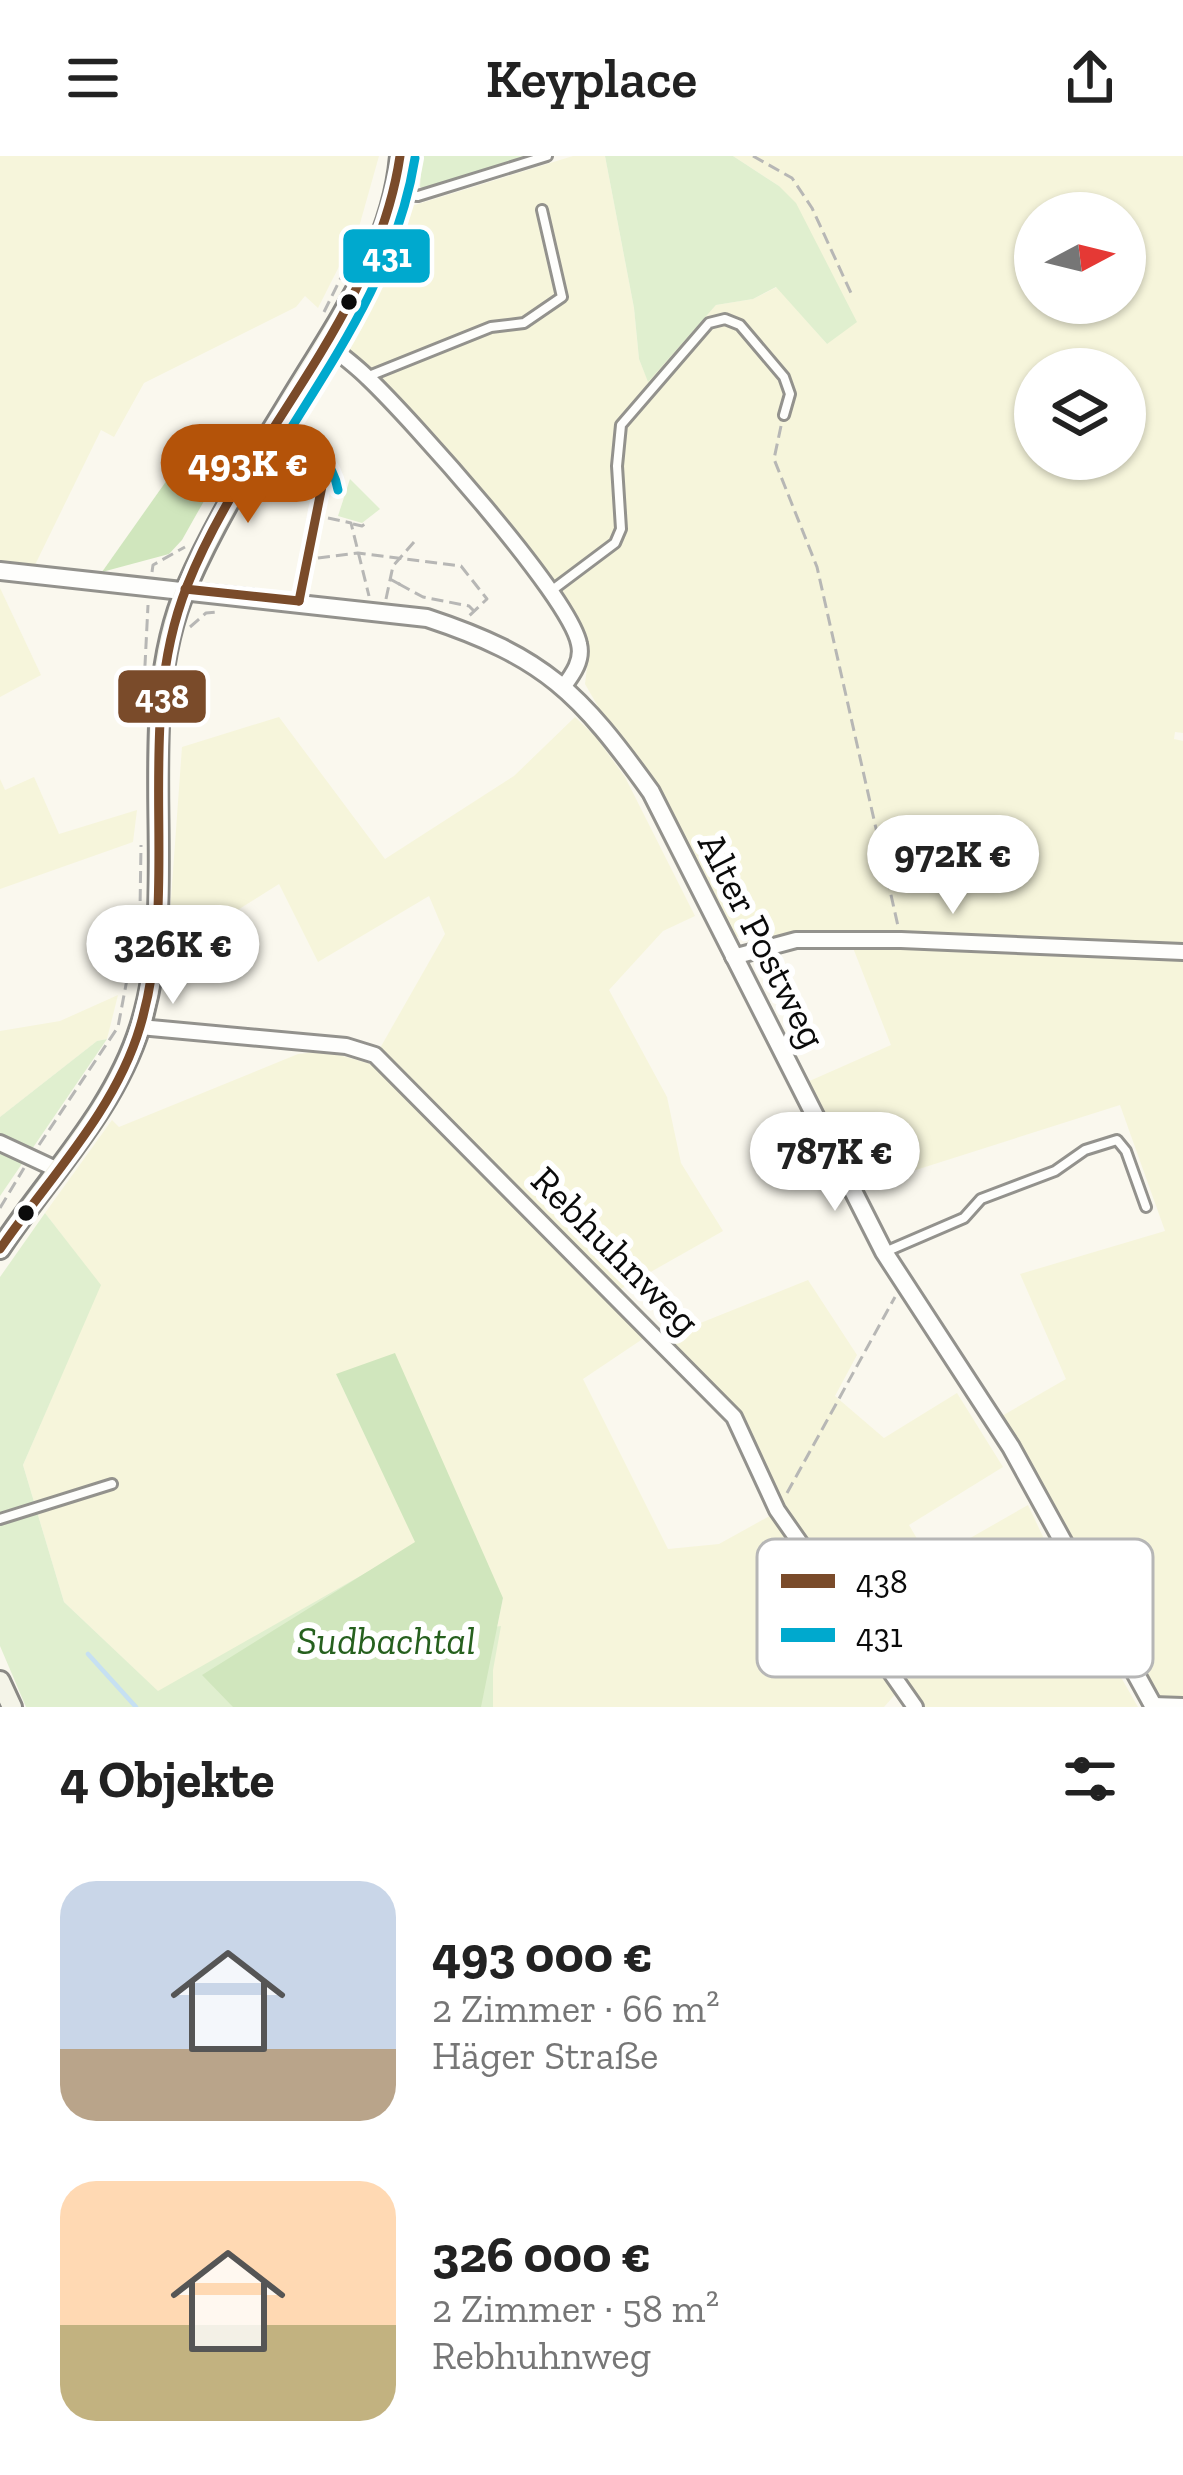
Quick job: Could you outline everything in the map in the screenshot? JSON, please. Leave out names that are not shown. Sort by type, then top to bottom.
[{"type":"main road","points":[[0,1249],[105,1104],[140,1027],[158,903],[161,708],[171,626],[185,589],[266,439],[358,287],[393,195],[400,156]]},
{"type":"main road","points":[[0,1681],[12,1707]]},
{"type":"street","points":[[326,343],[368,377],[502,529],[549,592],[579,641],[580,658],[564,686]]},
{"type":"street","name":"Alter Postweg","points":[[0,571],[427,618],[514,652],[564,686],[602,722],[651,792],[902,1285],[1011,1447],[1061,1539]]},
{"type":"street","points":[[733,957],[796,940],[1183,952]]},
{"type":"street","name":"Rebhuhnweg","points":[[140,1027],[346,1046],[375,1055],[734,1417],[777,1510],[797,1539]]},
{"type":"street","points":[[2,1147],[58,1170]]},
{"type":"street","name":"Rebhuhnweg","points":[[894,1677],[915,1707]]},
{"type":"street","name":"Alter Postweg","points":[[1137,1677],[1153,1706]]},
{"type":"street","points":[[1153,1706],[1183,1706]]},
{"type":"lane","points":[[393,195],[418,196],[547,156]]},
{"type":"lane","points":[[368,377],[469,334],[524,323],[562,297],[542,210]]},
{"type":"lane","points":[[549,592],[615,542],[621,529],[616,466],[621,425],[710,322],[725,319],[740,325],[784,377],[790,394],[784,415]]},
{"type":"lane","points":[[266,439],[295,453],[319,474],[323,493],[299,601]]},
{"type":"lane","points":[[884,1252],[964,1218],[981,1199],[1055,1171],[1085,1150],[1117,1141],[1126,1151],[1146,1207]]},
{"type":"lane","points":[[0,1519],[112,1484]]},
{"type":"path","points":[[753,156],[792,178],[812,208],[851,293]]},
{"type":"path","points":[[321,321],[366,226]]},
{"type":"path","points":[[784,415],[774,459],[817,567],[901,940]]},
{"type":"path","points":[[319,516],[362,526],[369,521]]},
{"type":"path","points":[[351,523],[377,611]]},
{"type":"path","points":[[377,611],[388,578],[414,542]]},
{"type":"path","points":[[143,701],[153,565],[189,544]]},
{"type":"path","points":[[310,556],[358,553],[460,566],[487,599],[468,616],[465,630]]},
{"type":"path","points":[[388,578],[423,597],[474,611]]},
{"type":"path","points":[[171,626],[188,628],[206,614],[225,610]]},
{"type":"path","points":[[0,1208],[118,1027],[140,910],[141,835]]},
{"type":"path","points":[[777,1510],[902,1285]]},
{"type":"green space","points":[[0,156],[379,156],[359,227],[318,308],[305,296],[296,307],[144,383],[114,437],[101,430],[31,573],[0,568]]},
{"type":"green space","points":[[422,156],[536,156],[425,189],[420,187]]},
{"type":"green space","points":[[573,156],[605,156],[639,359],[648,381],[716,305],[753,299],[777,287],[827,344],[779,186],[733,156],[1183,156],[1183,733],[1175,732],[1174,739],[1183,741],[1183,1702],[1157,1696],[1146,1677],[1153,1677],[1153,1539],[1069,1539],[1000,1417],[1066,1379],[1020,1274],[1165,1231],[1120,1105],[856,1189],[805,1083],[891,1045],[848,935],[789,933],[753,942],[730,934],[585,684],[589,651],[556,595],[345,345],[405,208]]},
{"type":"green space","points":[[605,156],[733,156],[779,186],[796,203],[857,322],[827,344],[776,287],[753,299],[716,305],[648,382],[639,359]]},
{"type":"green space","points":[[179,463],[213,485],[182,540],[169,554],[102,572]]},
{"type":"green space","points":[[350,479],[380,509],[362,523],[338,516]]},
{"type":"green space","points":[[0,588],[41,675],[0,697]]},
{"type":"green space","points":[[279,717],[385,859],[514,776],[575,717],[596,737],[625,777],[695,916],[663,931],[609,990],[667,1097],[681,1163],[723,1231],[617,1291],[656,1330],[583,1379],[668,1549],[719,1544],[775,1513],[741,1435],[653,1342],[808,1280],[857,1355],[835,1396],[884,1438],[957,1393],[1003,1467],[909,1525],[917,1539],[757,1539],[757,1677],[1121,1677],[1138,1707],[911,1707],[899,1690],[884,1707],[481,1707],[503,1598],[336,1374],[416,1542],[165,1698],[64,1602],[23,1465],[100,1285],[45,1213],[112,1120],[119,1127],[298,1054],[325,1051],[371,1064],[445,934],[429,896],[318,962],[279,884],[167,954],[182,747]]},
{"type":"green space","points":[[34,777],[59,834],[137,810],[133,842],[0,889],[0,779],[5,790]]},
{"type":"green space","points":[[118,995],[107,1039],[97,1041],[0,1117],[0,1031],[60,1021]]},
{"type":"green space","points":[[107,1039],[0,1196],[0,1117],[97,1041]]},
{"type":"green space","points":[[45,1213],[101,1285],[23,1465],[64,1602],[158,1691],[420,1542],[477,1629],[501,1626],[493,1670],[493,1707],[26,1707],[0,1646],[0,1277]]},
{"type":"green space","name":"Sudbachtal","points":[[395,1353],[503,1598],[481,1707],[233,1707],[202,1675],[415,1542],[336,1374]]},
{"type":"green space","points":[[1028,1505],[1044,1539],[968,1539]]},
{"type":"waterway","points":[[88,1654],[136,1707]]},
{"type":"transit line","name":"438","points":[[0,1249],[98,1115],[129,1058],[152,972],[158,917],[162,694],[187,586],[212,531],[338,324],[365,271],[386,215],[400,156]]},
{"type":"transit line","name":"431","points":[[338,490],[320,456],[288,433],[348,335],[382,268],[415,158]]},
{"type":"transit line","name":"438","points":[[266,439],[295,453],[323,481],[299,601]]},
{"type":"transit line","name":"438","points":[[185,589],[299,601]]}]
